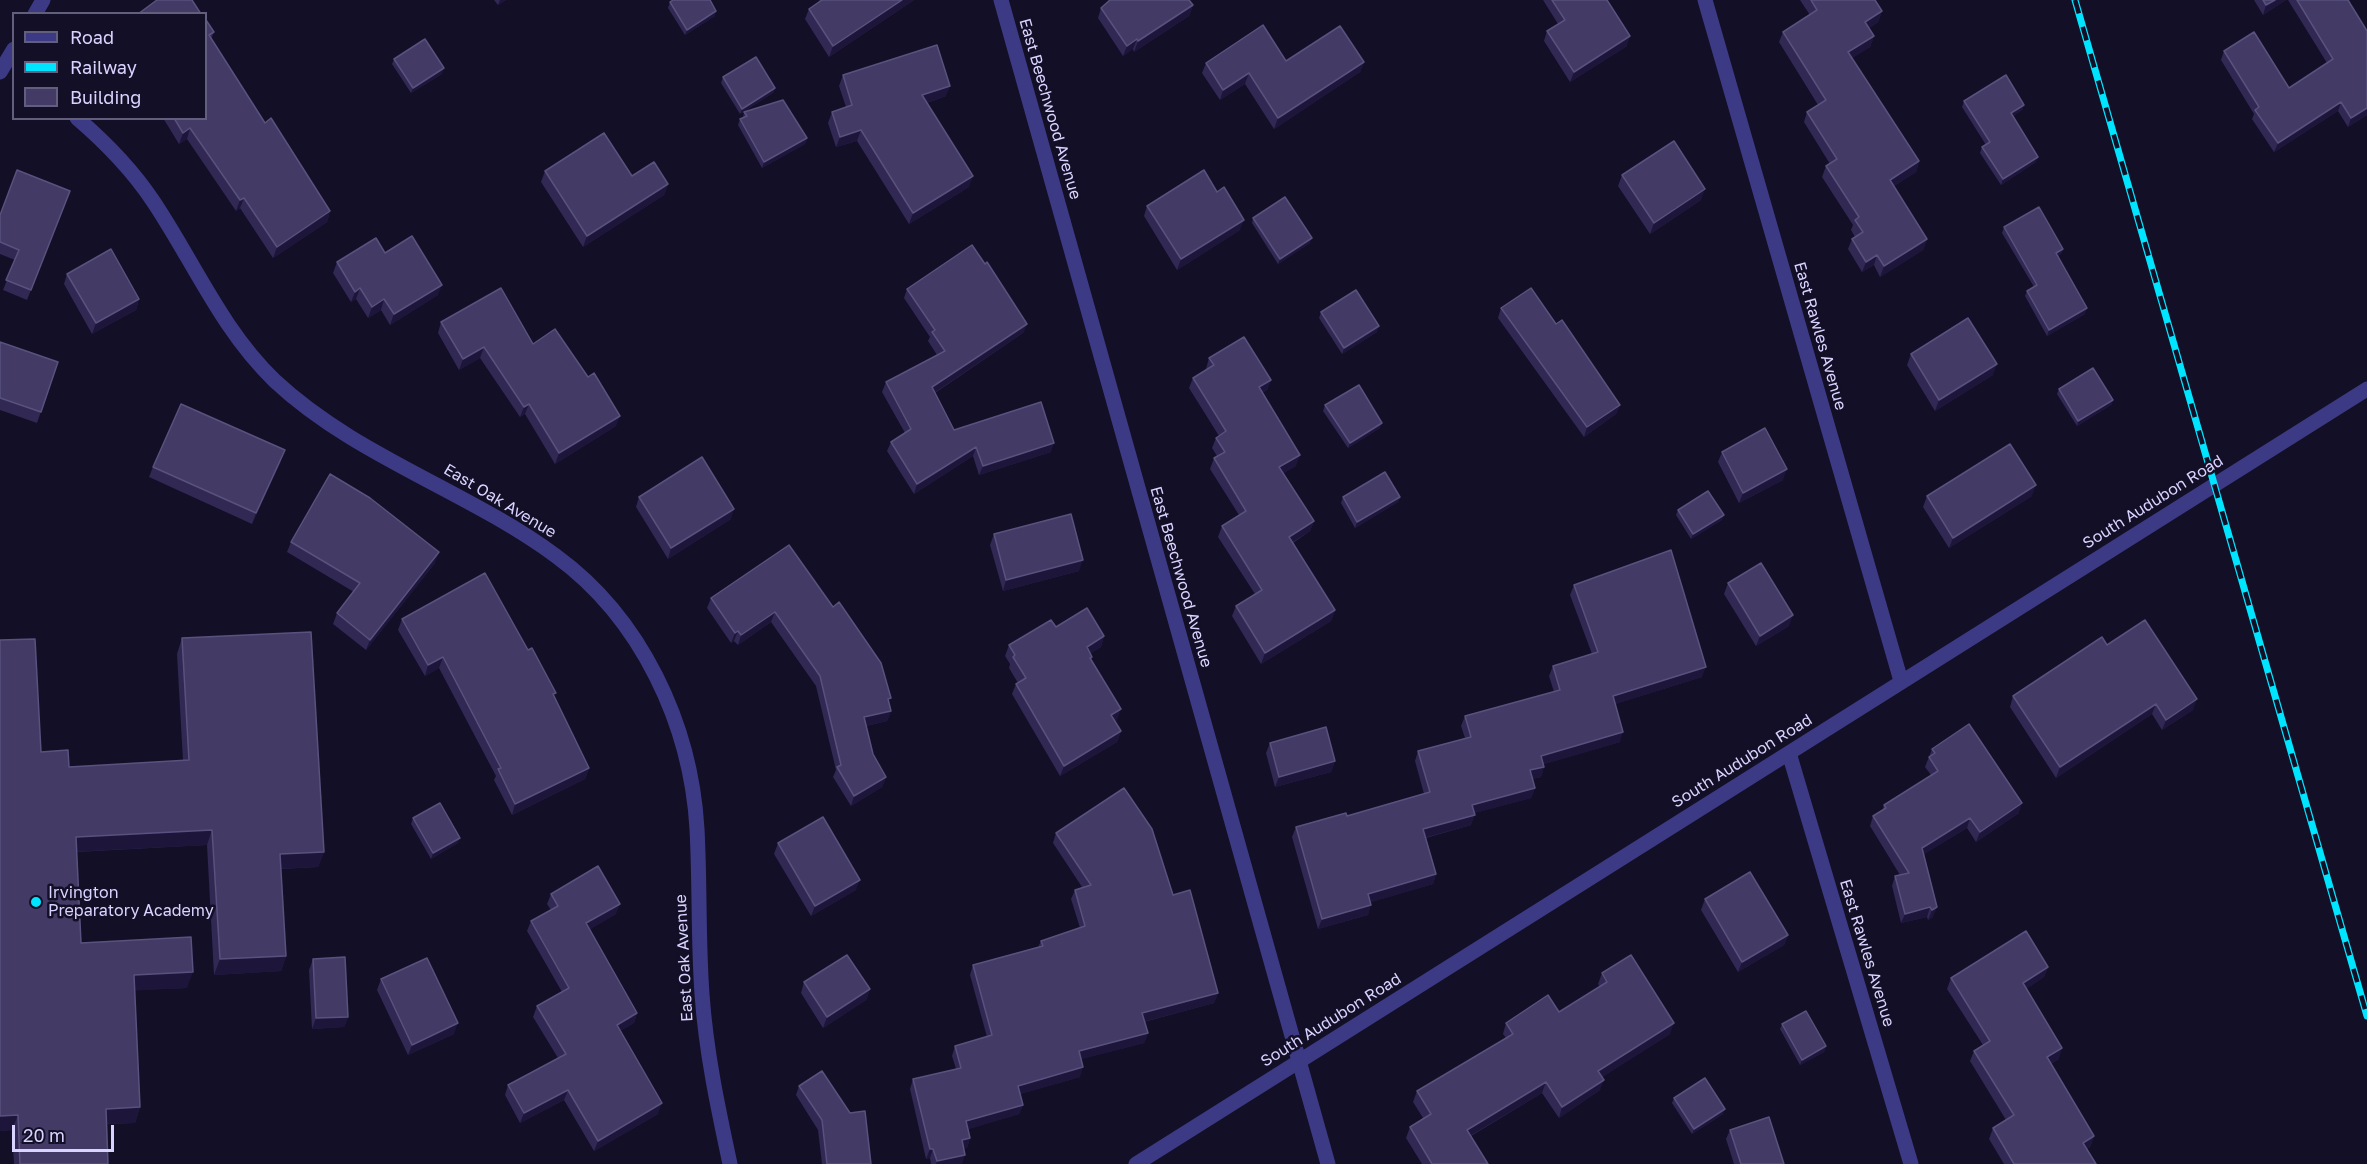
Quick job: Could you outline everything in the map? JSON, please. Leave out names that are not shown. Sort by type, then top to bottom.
[{"type":"street","name":"East Beechwood Avenue","points":[[1001,0],[1328,1164]]},
{"type":"street","name":"East Rawles Avenue","points":[[1705,0],[1901,681]]},
{"type":"street","points":[[4,71],[12,53]]},
{"type":"street","name":"East Oak Avenue","points":[[79,120],[100,138],[152,198],[223,321],[242,346],[274,380],[322,419],[515,529],[555,555],[603,598],[623,623],[640,650],[671,706],[688,768],[697,826],[702,996],[711,1075],[730,1164]]},
{"type":"street","name":"South Audubon Road","points":[[1136,1164],[2367,389]]},
{"type":"street","name":"East Rawles Avenue","points":[[1789,753],[1911,1164]]},
{"type":"building","points":[[157,0],[192,0],[200,12],[141,12]]},
{"type":"building","points":[[673,0],[710,0],[716,11],[687,30],[670,2]]},
{"type":"building","points":[[822,0],[902,0],[833,46],[809,9]]},
{"type":"building","points":[[1110,0],[1189,0],[1193,5],[1127,46],[1101,8]]},
{"type":"building","points":[[1552,0],[1607,0],[1630,36],[1574,72],[1547,31],[1565,20]]},
{"type":"building","points":[[1811,0],[1875,0],[1882,11],[1865,22],[1874,36],[1848,52],[1919,161],[1890,180],[1927,239],[1884,266],[1877,255],[1866,262],[1852,239],[1863,232],[1855,220],[1859,217],[1826,166],[1837,159],[1807,112],[1826,100],[1783,32],[1817,10]]},
{"type":"building","points":[[2263,0],[2275,0],[2266,5]]},
{"type":"building","points":[[2297,0],[2348,0],[2367,31],[2367,108],[2351,118],[2341,102],[2278,143],[2255,110],[2259,107],[2224,51],[2254,32],[2289,88],[2333,59]]},
{"type":"building","points":[[207,22],[214,32],[209,35],[265,123],[271,118],[330,211],[277,247],[244,198],[240,200],[190,128],[183,133],[175,120],[207,120]]},
{"type":"building","points":[[1263,25],[1286,61],[1340,26],[1364,62],[1278,118],[1249,73],[1223,90],[1206,63]]},
{"type":"building","points":[[425,39],[444,68],[413,88],[394,59]]},
{"type":"building","points":[[937,45],[950,86],[922,95],[973,176],[913,213],[861,130],[840,137],[832,112],[852,105],[843,75]]},
{"type":"building","points":[[756,57],[775,88],[742,109],[723,77]]},
{"type":"building","points":[[2006,75],[2024,105],[2011,113],[2038,157],[2003,179],[1982,147],[1990,142],[1964,101]]},
{"type":"building","points":[[783,100],[807,138],[764,162],[740,119],[747,116],[744,112]]},
{"type":"building","points":[[604,133],[632,176],[654,162],[668,184],[587,236],[545,171]]},
{"type":"building","points":[[1674,141],[1705,189],[1654,223],[1622,175]]},
{"type":"building","points":[[17,170],[70,191],[31,290],[6,280],[19,250],[0,242],[0,215]]},
{"type":"building","points":[[1204,170],[1217,192],[1224,187],[1244,220],[1181,259],[1147,206]]},
{"type":"building","points":[[1285,197],[1312,238],[1280,259],[1253,218]]},
{"type":"building","points":[[2039,207],[2063,249],[2056,253],[2087,308],[2049,330],[2027,291],[2037,285],[2004,227]]},
{"type":"building","points":[[412,236],[442,285],[394,314],[384,299],[372,307],[360,288],[355,292],[337,262],[376,238],[385,253]]},
{"type":"building","points":[[972,245],[985,264],[987,262],[1027,324],[932,387],[954,430],[1041,402],[1054,443],[983,466],[976,447],[917,484],[891,442],[911,429],[886,382],[945,351],[932,332],[935,330],[907,289]]},
{"type":"building","points":[[111,249],[139,299],[96,323],[67,274]]},
{"type":"building","points":[[501,288],[533,344],[555,329],[588,377],[594,373],[620,416],[559,453],[529,404],[524,407],[484,347],[463,359],[441,322]]},
{"type":"building","points":[[1531,288],[1556,324],[1562,320],[1620,405],[1587,427],[1501,308]]},
{"type":"building","points":[[1356,290],[1379,326],[1344,348],[1321,312]]},
{"type":"building","points":[[1968,318],[1997,364],[1939,400],[1911,354]]},
{"type":"building","points":[[1244,337],[1271,380],[1259,387],[1300,455],[1279,467],[1314,521],[1289,537],[1335,610],[1265,653],[1236,606],[1262,590],[1222,526],[1246,511],[1214,458],[1225,452],[1216,438],[1226,431],[1193,378],[1214,365],[1209,358]]},
{"type":"building","points":[[0,342],[58,362],[41,412],[0,398]]},
{"type":"building","points":[[2093,368],[2113,400],[2078,421],[2059,389]]},
{"type":"building","points":[[1359,385],[1382,423],[1350,443],[1325,405]]},
{"type":"building","points":[[181,404],[285,450],[256,513],[153,467]]},
{"type":"building","points":[[1765,428],[1787,469],[1743,493],[1722,452]]},
{"type":"building","points":[[2010,444],[2036,485],[1953,538],[1927,496]]},
{"type":"building","points":[[702,457],[734,509],[671,548],[639,497]]},
{"type":"building","points":[[1385,472],[1400,497],[1357,522],[1343,497]]},
{"type":"building","points":[[330,474],[370,498],[439,552],[370,640],[337,613],[360,583],[291,542]]},
{"type":"building","points":[[1708,491],[1724,515],[1693,534],[1678,510]]},
{"type":"building","points":[[1071,514],[1083,560],[1006,580],[994,534]]},
{"type":"building","points":[[789,545],[833,607],[839,602],[881,663],[891,698],[888,699],[891,711],[864,717],[873,754],[886,777],[854,796],[837,767],[841,765],[820,676],[775,612],[741,635],[738,631],[735,633],[711,598]]},
{"type":"building","points":[[1671,550],[1706,667],[1613,696],[1623,732],[1541,756],[1544,767],[1530,770],[1535,788],[1472,805],[1475,815],[1423,829],[1436,874],[1368,894],[1371,905],[1322,919],[1296,827],[1346,813],[1347,816],[1430,792],[1418,751],[1471,737],[1465,716],[1560,690],[1553,666],[1598,652],[1574,585]]},
{"type":"building","points":[[1761,563],[1793,615],[1760,636],[1728,583]]},
{"type":"building","points":[[485,573],[528,650],[532,648],[556,693],[553,694],[589,768],[515,804],[498,769],[501,768],[443,657],[428,665],[402,619]]},
{"type":"building","points":[[1087,608],[1104,636],[1087,647],[1092,657],[1090,658],[1121,709],[1111,715],[1121,731],[1064,766],[1016,684],[1026,678],[1013,657],[1015,655],[1009,645],[1051,620],[1056,627]]},
{"type":"building","points":[[2145,620],[2197,699],[2166,720],[2156,704],[2060,767],[2013,696],[2102,637],[2107,645]]},
{"type":"building","name":"Irvington Preparatory Academy","points":[[311,632],[324,852],[280,854],[286,956],[220,959],[212,830],[76,837],[81,943],[191,937],[193,972],[134,975],[140,1107],[106,1109],[108,1164],[20,1164],[18,1115],[0,1116],[0,640],[35,639],[41,752],[68,750],[69,767],[189,760],[182,638]]},
{"type":"building","points":[[1969,724],[2022,803],[1980,832],[1970,818],[1922,848],[1937,907],[1932,910],[1930,907],[1905,914],[1895,876],[1909,873],[1873,816],[1886,808],[1884,805],[1938,771],[1929,757],[1935,753],[1932,749]]},
{"type":"building","points":[[1326,727],[1335,761],[1279,777],[1270,743]]},
{"type":"building","points":[[1124,788],[1152,829],[1173,895],[1190,890],[1218,993],[1142,1013],[1148,1033],[1079,1051],[1083,1067],[1018,1086],[1023,1105],[966,1121],[970,1138],[962,1140],[965,1155],[937,1161],[933,1149],[930,1149],[913,1079],[961,1068],[955,1046],[992,1035],[973,965],[1043,946],[1041,941],[1085,926],[1075,890],[1091,885],[1056,833]]},
{"type":"building","points":[[440,803],[460,838],[433,853],[413,818]]},
{"type":"building","points":[[823,817],[860,880],[815,906],[778,843]]},
{"type":"building","points":[[598,866],[620,904],[586,923],[637,1013],[617,1025],[662,1103],[598,1141],[568,1090],[524,1113],[508,1085],[566,1054],[537,1006],[569,988],[531,921],[558,906],[551,894]]},
{"type":"building","points":[[1750,872],[1788,935],[1742,962],[1705,899]]},
{"type":"building","points":[[2026,931],[2048,967],[2023,983],[2062,1048],[2047,1057],[2094,1136],[2083,1143],[2096,1164],[2014,1164],[1993,1128],[2014,1115],[1974,1051],[1990,1041],[1951,978]]},
{"type":"building","points":[[847,955],[870,989],[827,1017],[804,982]]},
{"type":"building","points":[[1631,955],[1674,1023],[1598,1071],[1604,1080],[1562,1107],[1546,1082],[1467,1130],[1488,1164],[1432,1164],[1410,1127],[1431,1114],[1417,1091],[1513,1034],[1506,1023],[1548,995],[1559,1012],[1607,982],[1602,973]]},
{"type":"building","points":[[345,957],[348,1017],[316,1018],[313,959]]},
{"type":"building","points":[[427,958],[458,1023],[412,1045],[381,979]]},
{"type":"building","points":[[1806,1011],[1826,1046],[1802,1060],[1782,1024]]},
{"type":"building","points":[[822,1071],[850,1113],[865,1111],[871,1164],[827,1164],[822,1120],[799,1086]]},
{"type":"building","points":[[1705,1078],[1725,1109],[1694,1129],[1674,1098]]},
{"type":"building","points":[[1769,1117],[1784,1164],[1741,1164],[1730,1130]]},
{"type":"railway","points":[[2075,0],[2367,1016]]},
{"type":"place","name":"Irvington Preparatory Academy","points":[[36,902]]}]
